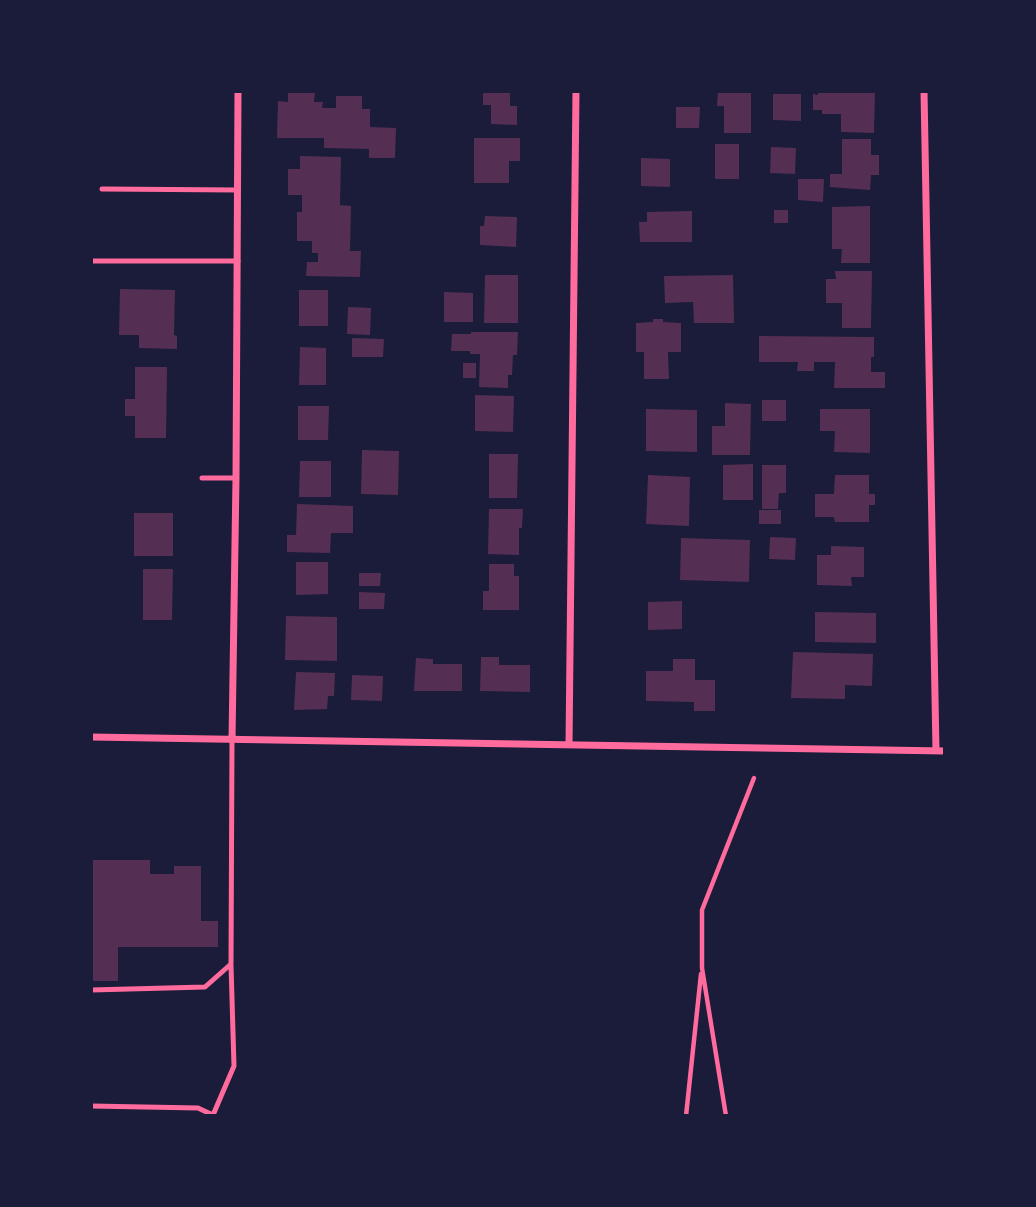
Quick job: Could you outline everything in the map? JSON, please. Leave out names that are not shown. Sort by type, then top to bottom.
[{"type":"street","points":[[232,740],[238,91]]},
{"type":"street","points":[[569,745],[576,91]]},
{"type":"street","points":[[91,737],[941,751],[924,91]]},
{"type":"lane","points":[[102,189],[238,190]]},
{"type":"lane","points":[[91,261],[238,261]]},
{"type":"lane","points":[[202,478],[236,478]]},
{"type":"lane","points":[[91,1106],[198,1108],[214,1115],[234,1066],[230,814],[232,740]]},
{"type":"lane","points":[[91,990],[205,988],[231,964]]},
{"type":"path","points":[[686,1116],[702,968],[702,910],[754,778]]},
{"type":"path","points":[[702,968],[726,1116]]},
{"type":"building","points":[[288,91],[315,91],[314,102],[323,102],[322,108],[336,108],[336,96],[362,96],[362,109],[370,109],[370,127],[396,128],[395,158],[369,158],[369,149],[324,148],[324,138],[277,138],[278,101],[288,102]]},
{"type":"building","points":[[718,91],[751,91],[751,133],[724,133],[724,106],[717,106]]},
{"type":"building","points":[[818,91],[875,91],[874,133],[841,132],[841,114],[822,114],[822,110],[813,110],[813,94],[818,95]]},
{"type":"building","points":[[483,92],[510,93],[510,106],[517,106],[517,125],[491,124],[491,105],[483,105]]},
{"type":"building","points":[[773,94],[801,94],[801,121],[773,120]]},
{"type":"building","points":[[676,107],[700,107],[699,128],[676,128]]},
{"type":"building","points":[[474,138],[520,138],[520,161],[509,161],[509,183],[474,183]]},
{"type":"building","points":[[842,139],[871,139],[871,155],[879,155],[879,175],[871,175],[870,190],[830,187],[830,174],[842,174]]},
{"type":"building","points":[[715,144],[739,144],[739,179],[715,179]]},
{"type":"building","points":[[771,147],[796,148],[795,174],[770,173]]},
{"type":"building","points":[[300,156],[341,157],[340,205],[351,206],[350,251],[361,251],[360,277],[306,276],[307,262],[318,262],[318,253],[312,253],[312,241],[297,241],[297,212],[302,212],[302,195],[288,195],[288,169],[300,169]]},
{"type":"building","points":[[641,158],[670,159],[670,187],[641,186]]},
{"type":"building","points":[[798,179],[824,179],[823,202],[798,200]]},
{"type":"building","points":[[870,206],[870,263],[841,263],[842,249],[832,249],[832,207]]},
{"type":"building","points":[[774,210],[788,210],[788,223],[774,223]]},
{"type":"building","points":[[692,211],[692,242],[640,242],[639,222],[647,222],[647,212]]},
{"type":"building","points":[[485,216],[517,217],[516,247],[480,245],[480,226],[484,226]]},
{"type":"building","points":[[835,271],[872,271],[871,328],[842,328],[842,303],[826,303],[826,279],[836,279]]},
{"type":"building","points":[[485,275],[518,275],[518,323],[484,323]]},
{"type":"building","points":[[733,275],[734,323],[694,323],[693,302],[665,303],[664,276]]},
{"type":"building","points":[[120,289],[175,290],[174,335],[177,336],[177,349],[139,348],[139,335],[119,335]]},
{"type":"building","points":[[299,290],[328,290],[328,326],[299,326]]},
{"type":"building","points":[[444,292],[473,293],[473,322],[444,322]]},
{"type":"building","points":[[348,307],[371,308],[370,335],[347,334]]},
{"type":"building","points":[[653,319],[681,323],[681,352],[668,352],[669,379],[644,379],[644,352],[636,352],[636,323],[653,322]]},
{"type":"building","points":[[518,332],[517,355],[513,355],[508,388],[479,387],[480,354],[451,351],[452,334]]},
{"type":"building","points":[[759,336],[874,337],[871,372],[885,372],[885,388],[834,388],[835,362],[814,362],[814,371],[797,371],[798,362],[759,362]]},
{"type":"building","points":[[352,338],[384,339],[383,357],[352,357]]},
{"type":"building","points":[[300,347],[326,348],[326,385],[299,385]]},
{"type":"building","points":[[463,363],[476,363],[476,378],[463,378]]},
{"type":"building","points":[[135,367],[167,367],[166,438],[135,438],[135,416],[125,416],[125,399],[135,399]]},
{"type":"building","points":[[475,395],[514,396],[513,432],[475,431]]},
{"type":"building","points":[[762,400],[786,400],[786,421],[762,421]]},
{"type":"building","points":[[725,403],[751,404],[750,455],[712,455],[712,426],[725,426]]},
{"type":"building","points":[[298,406],[329,406],[328,440],[298,440]]},
{"type":"building","points":[[646,409],[697,410],[697,452],[646,451]]},
{"type":"building","points":[[820,409],[870,409],[870,453],[834,452],[835,431],[820,431]]},
{"type":"building","points":[[362,450],[399,451],[398,495],[361,494]]},
{"type":"building","points":[[489,454],[518,454],[517,498],[489,498]]},
{"type":"building","points":[[300,461],[331,461],[331,497],[299,497]]},
{"type":"building","points":[[753,464],[753,500],[723,500],[723,465]]},
{"type":"building","points":[[762,465],[786,465],[786,493],[779,493],[778,509],[762,509]]},
{"type":"building","points":[[648,475],[690,477],[689,526],[646,524]]},
{"type":"building","points":[[835,475],[869,475],[869,494],[875,494],[875,505],[869,505],[869,522],[835,522],[834,517],[815,517],[815,494],[834,494]]},
{"type":"building","points":[[297,504],[353,506],[353,533],[331,533],[330,553],[287,552],[287,535],[296,535]]},
{"type":"building","points":[[489,509],[523,509],[522,528],[519,528],[519,555],[488,554]]},
{"type":"building","points":[[759,510],[781,510],[781,524],[759,524]]},
{"type":"building","points":[[134,513],[173,513],[173,556],[134,556]]},
{"type":"building","points":[[770,537],[796,538],[795,560],[769,559]]},
{"type":"building","points":[[681,538],[750,540],[749,582],[680,580]]},
{"type":"building","points":[[831,546],[864,547],[864,577],[851,577],[852,586],[817,585],[817,555],[831,555]]},
{"type":"building","points":[[296,562],[328,562],[328,594],[296,595]]},
{"type":"building","points":[[489,564],[514,564],[514,576],[519,576],[519,610],[483,610],[483,591],[489,591]]},
{"type":"building","points":[[143,569],[173,569],[172,620],[143,620]]},
{"type":"building","points":[[359,573],[381,573],[380,586],[359,586]]},
{"type":"building","points":[[359,592],[385,593],[384,609],[359,609]]},
{"type":"building","points":[[682,601],[682,629],[648,630],[648,602]]},
{"type":"building","points":[[815,612],[876,613],[876,643],[815,642]]},
{"type":"building","points":[[286,616],[337,617],[337,661],[285,660]]},
{"type":"building","points":[[793,652],[873,654],[872,686],[845,685],[845,699],[791,698]]},
{"type":"building","points":[[481,657],[499,657],[499,665],[530,665],[530,692],[480,691]]},
{"type":"building","points":[[416,658],[433,659],[433,664],[462,664],[462,691],[414,691]]},
{"type":"building","points":[[673,659],[695,659],[695,680],[715,680],[715,711],[694,711],[694,702],[646,701],[646,671],[673,671]]},
{"type":"building","points":[[296,672],[335,673],[334,696],[328,696],[327,709],[294,710]]},
{"type":"building","points":[[352,675],[383,676],[382,701],[351,700]]},
{"type":"building","points":[[91,860],[150,860],[150,874],[174,874],[174,866],[201,866],[201,921],[218,921],[218,947],[118,947],[118,981],[91,981]]}]
